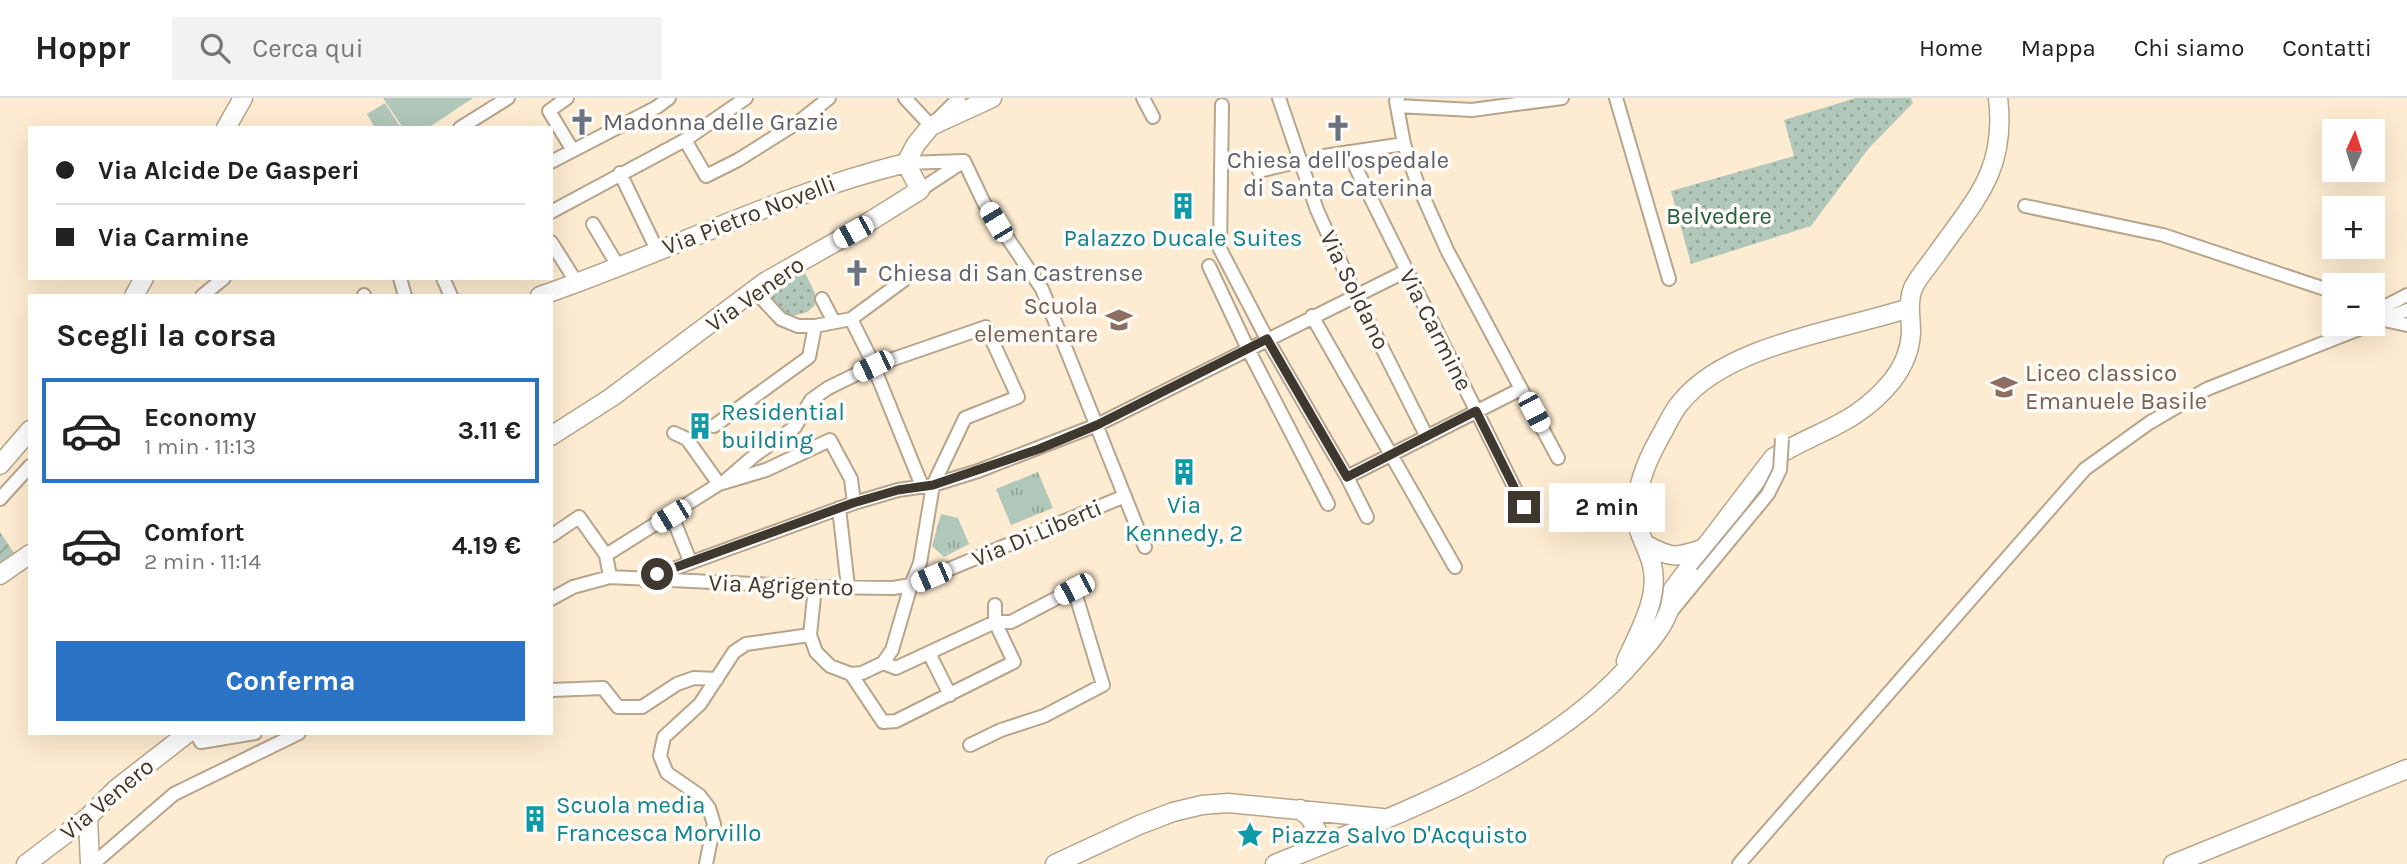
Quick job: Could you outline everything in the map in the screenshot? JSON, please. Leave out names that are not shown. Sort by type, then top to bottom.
[{"type":"street","points":[[227,126],[243,98]]},
{"type":"street","points":[[463,126],[508,98]]},
{"type":"street","points":[[568,98],[549,111],[572,149]]},
{"type":"street","points":[[553,161],[657,107],[669,98]]},
{"type":"street","points":[[553,211],[685,140],[746,98]]},
{"type":"street","points":[[685,140],[706,176],[738,160],[829,98]]},
{"type":"street","points":[[905,98],[931,126]]},
{"type":"street","points":[[920,190],[906,163],[916,144],[959,98]]},
{"type":"street","points":[[931,126],[992,98]]},
{"type":"street","points":[[1143,98],[1153,117]]},
{"type":"street","name":"Via Soldano","points":[[1279,98],[1317,210],[1356,296],[1427,437]]},
{"type":"street","points":[[1435,108],[1447,98]]},
{"type":"street","points":[[1558,458],[1447,250],[1418,185],[1404,144],[1397,102],[1472,110],[1562,98]]},
{"type":"street","points":[[1616,98],[1668,279]]},
{"type":"street","points":[[1667,615],[1673,589],[1773,458],[1796,444],[1837,427],[1868,406],[1892,381],[1906,360],[1911,334],[1909,309],[1913,287],[1982,191],[1994,165],[1998,138],[1998,98]]},
{"type":"street","points":[[1222,104],[1220,249],[1367,517]]},
{"type":"street","points":[[1259,171],[1324,156],[1404,144]]},
{"type":"street","name":"Via Carmine","points":[[1348,152],[1524,507]]},
{"type":"street","points":[[964,161],[990,212],[1041,289],[1145,547]]},
{"type":"street","name":"Via Pietro Novelli","points":[[546,294],[851,177],[906,163],[964,161]]},
{"type":"street","name":"Via Venero","points":[[553,435],[612,397],[754,290],[964,161]]},
{"type":"street","points":[[620,173],[657,250]]},
{"type":"street","points":[[2025,206],[2164,234],[2322,288]]},
{"type":"street","points":[[593,224],[618,266]]},
{"type":"street","points":[[553,245],[577,283]]},
{"type":"street","points":[[1209,266],[1248,349],[1328,504]]},
{"type":"street","points":[[643,580],[853,503],[898,490],[928,486],[1001,463],[1097,425],[1406,271]]},
{"type":"street","points":[[204,294],[222,280]]},
{"type":"street","points":[[754,290],[781,319],[799,326],[815,326],[851,319],[904,280]]},
{"type":"street","points":[[2385,306],[2407,295]]},
{"type":"street","points":[[822,299],[834,323]]},
{"type":"street","points":[[1616,681],[1646,616],[1655,582],[1653,566],[1636,518],[1637,493],[1648,459],[1681,401],[1720,368],[1794,340],[1909,309]]},
{"type":"street","points":[[2385,312],[2407,310]]},
{"type":"street","points":[[2385,315],[2407,324]]},
{"type":"street","points":[[1312,316],[1455,567]]},
{"type":"street","points":[[851,319],[928,486]]},
{"type":"street","points":[[714,426],[809,357],[815,326]]},
{"type":"street","points":[[606,555],[723,482],[795,426],[811,400],[828,388],[873,366],[986,327],[1025,411]]},
{"type":"street","points":[[1740,864],[2085,470],[2149,423],[2207,389],[2325,336]]},
{"type":"street","points":[[1347,477],[1521,389]]},
{"type":"street","points":[[815,587],[810,635],[816,652],[830,666],[851,674],[862,673],[883,663],[892,650],[920,563],[928,486],[965,418],[1018,397]]},
{"type":"street","points":[[0,465],[28,432]]},
{"type":"street","points":[[674,433],[687,439],[723,482]]},
{"type":"street","points":[[1275,864],[1436,797],[1506,762],[1591,704],[1616,681],[1768,494],[1780,470],[1782,439]]},
{"type":"street","points":[[723,482],[766,470],[830,440],[851,479],[853,503]]},
{"type":"street","points":[[0,499],[28,468]]},
{"type":"street","name":"Via Di Liberti","points":[[911,585],[1125,496]]},
{"type":"street","points":[[839,508],[848,587]]},
{"type":"street","points":[[671,516],[690,561]]},
{"type":"street","points":[[553,535],[579,517],[606,555],[610,577],[573,587],[553,598]]},
{"type":"street","points":[[1645,544],[1667,556],[1684,556],[1705,548]]},
{"type":"street","points":[[0,575],[28,555]]},
{"type":"street","name":"Via Agrigento","points":[[610,577],[815,587],[911,585]]},
{"type":"street","points":[[883,663],[897,668],[995,622],[1010,622],[1074,589],[1103,685],[1044,716],[1002,730],[970,745]]},
{"type":"street","points":[[851,674],[883,722],[895,722],[1014,662],[995,622],[995,605]]},
{"type":"street","points":[[706,864],[714,824],[709,808],[699,795],[667,774],[662,766],[660,748],[664,737],[700,704],[734,652],[746,643],[810,635]]},
{"type":"street","points":[[929,653],[950,695]]},
{"type":"street","points":[[553,690],[603,688],[618,707],[642,707],[677,684],[694,678],[717,679]]},
{"type":"street","name":"Via Venero","points":[[26,864],[88,817],[116,789],[185,735]]},
{"type":"street","points":[[197,735],[201,742],[243,735]]},
{"type":"street","points":[[91,864],[174,794],[295,735]]},
{"type":"street","points":[[2173,864],[2407,769]]},
{"type":"street","points":[[1055,864],[1139,825],[1172,812],[1202,805],[1228,803],[1386,818]]},
{"type":"street","points":[[1300,809],[1310,818],[1324,844]]},
{"type":"street","points":[[88,817],[91,864]]},
{"type":"green space","points":[[383,98],[473,98],[431,126],[402,126]]},
{"type":"green space","name":"Belvedere","points":[[1856,98],[1911,98],[1913,103],[1869,148],[1811,226],[1691,264],[1671,191],[1794,156],[1784,120]]},
{"type":"green space","points":[[385,103],[400,126],[374,126],[367,114]]},
{"type":"green space","points":[[803,269],[815,293],[815,305],[807,312],[793,316],[782,310],[768,292]]},
{"type":"green space","points":[[1038,472],[1053,508],[1011,525],[996,489]]},
{"type":"green space","points":[[941,514],[958,518],[969,544],[944,557],[932,546]]},
{"type":"green space","points":[[0,532],[16,556],[0,567]]},
{"type":"place","name":"Madonna delle Grazie","points":[[582,122]]},
{"type":"place","name":"Chiesa dell'ospedale di Santa Caterina","points":[[1338,128]]},
{"type":"place","name":"Palazzo Ducale Suites","points":[[1183,206]]},
{"type":"place","name":"Chiesa di San Castrense","points":[[857,273]]},
{"type":"place","name":"Scuola elementare","points":[[1119,320]]},
{"type":"place","name":"Liceo classico Emanuele Basile","points":[[2004,387]]},
{"type":"place","name":"Residential building","points":[[700,426]]},
{"type":"place","name":"Via Kennedy, 2","points":[[1184,472]]},
{"type":"place","name":"Scuola media Francesca Morvillo","points":[[535,819]]},
{"type":"place","name":"Piazza Salvo D'Acquisto","points":[[1250,835]]},
{"type":"route","points":[[657,574],[853,503],[898,490],[933,485],[1039,449],[1097,425],[1267,339],[1347,477],[1476,411],[1524,507]]}]
